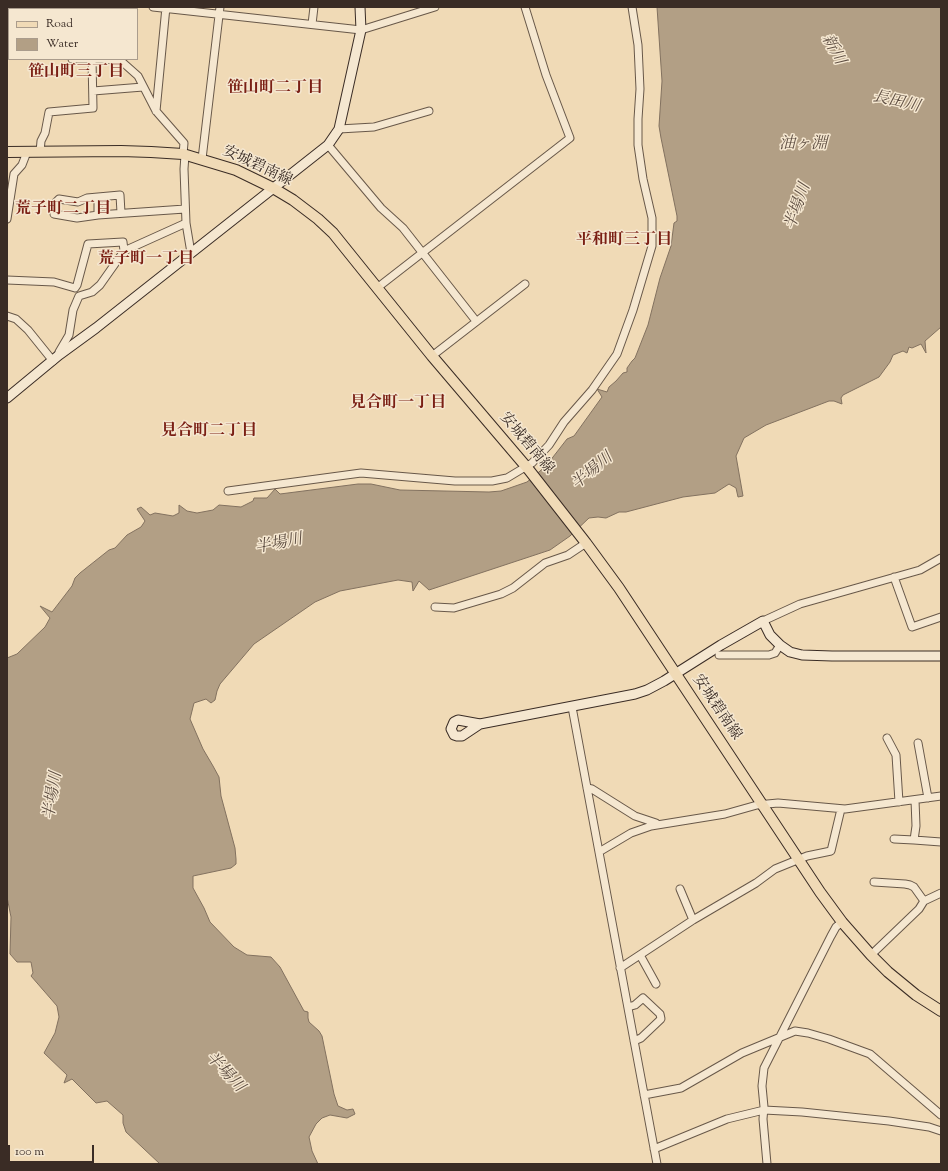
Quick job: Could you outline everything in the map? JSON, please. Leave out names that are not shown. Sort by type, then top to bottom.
[{"type":"main road","name":"安城碧南線","points":[[7,152],[128,151],[184,155],[202,159],[236,170],[273,188],[293,200],[323,224],[527,469],[586,543],[619,588],[799,860],[842,922],[888,972],[916,995],[941,1011]]},
{"type":"street","points":[[154,7],[219,10],[361,30],[435,7]]},
{"type":"street","points":[[312,24],[314,7]]},
{"type":"street","points":[[7,398],[328,145],[339,129],[361,30],[360,7]]},
{"type":"street","points":[[377,288],[570,138],[546,75],[525,7]]},
{"type":"street","points":[[228,491],[361,473],[455,481],[492,481],[507,478],[527,469],[549,444],[564,422],[592,390],[617,354],[634,310],[652,246],[652,218],[643,179],[638,145],[640,89],[638,46],[632,7]]},
{"type":"street","points":[[156,111],[166,8]]},
{"type":"street","points":[[202,159],[219,10]]},
{"type":"street","points":[[40,152],[41,141],[45,133],[49,112],[92,108],[93,60]]},
{"type":"street","points":[[120,60],[138,76],[156,111],[184,143],[185,209],[191,253]]},
{"type":"street","points":[[93,91],[144,87]]},
{"type":"street","points":[[339,129],[374,127],[429,111]]},
{"type":"street","points":[[328,145],[381,208],[403,228],[421,253],[476,321]]},
{"type":"street","points":[[7,220],[14,174],[22,165],[27,152]]},
{"type":"street","points":[[121,214],[120,195],[87,198],[78,202],[58,199],[54,214],[77,218],[98,215],[121,214],[185,209]]},
{"type":"street","points":[[98,198],[98,215]]},
{"type":"street","points":[[56,358],[69,335],[73,310],[79,296],[92,292],[100,285],[124,251],[186,224]]},
{"type":"street","points":[[7,280],[54,282],[76,288],[88,244],[123,242],[124,251]]},
{"type":"street","points":[[432,356],[525,284]]},
{"type":"street","points":[[7,316],[16,319],[56,358]]},
{"type":"street","points":[[435,607],[454,608],[501,594],[513,588],[546,563],[568,555],[586,543]]},
{"type":"street","points":[[480,724],[635,694],[652,687],[675,674],[720,645],[763,621],[800,604],[920,570],[941,558]]},
{"type":"street","points":[[894,577],[912,627],[941,617]]},
{"type":"street","points":[[763,621],[770,635],[780,645],[790,652],[802,655],[941,656]]},
{"type":"street","points":[[719,655],[772,655],[780,645]]},
{"type":"street","points":[[572,707],[657,1164]]},
{"type":"street","points":[[887,738],[896,755],[899,802]]},
{"type":"street","points":[[918,743],[928,798]]},
{"type":"street","points":[[587,788],[635,816],[659,824]]},
{"type":"street","points":[[599,852],[637,830],[659,824],[730,813],[762,804],[778,802],[841,809],[941,796]]},
{"type":"street","points":[[914,840],[916,826],[915,800]]},
{"type":"street","points":[[620,968],[693,920],[756,883],[775,869],[807,856],[831,851],[841,809]]},
{"type":"street","points":[[894,839],[941,842]]},
{"type":"street","points":[[874,882],[910,885],[924,901]]},
{"type":"street","points":[[680,889],[693,920]]},
{"type":"street","points":[[871,955],[919,909],[924,901],[941,893]]},
{"type":"street","points":[[767,1164],[763,1119],[763,1074],[771,1054],[830,936],[836,927],[842,922]]},
{"type":"street","points":[[640,955],[656,984]]},
{"type":"street","points":[[628,1007],[636,1005],[643,998],[660,1014],[661,1019],[641,1038],[634,1041]]},
{"type":"street","points":[[644,1095],[681,1088],[742,1053],[795,1031],[808,1033],[870,1054],[941,1115]]},
{"type":"street","points":[[654,1149],[727,1119],[764,1110],[802,1112],[889,1121],[929,1127],[941,1131]]},
{"type":"water","name":"油ヶ淵","points":[[657,7],[941,7],[941,327],[925,341],[926,353],[921,344],[912,348],[909,347],[907,353],[903,351],[893,355],[890,362],[879,377],[843,395],[841,398],[842,404],[829,401],[766,425],[744,438],[736,456],[743,496],[738,497],[736,488],[729,484],[715,493],[683,497],[626,512],[619,512],[606,518],[589,518],[570,536],[550,550],[429,590],[419,581],[413,591],[412,582],[398,580],[340,591],[315,602],[254,644],[220,684],[215,700],[211,703],[206,699],[194,703],[190,719],[203,749],[219,777],[221,796],[235,848],[236,864],[231,868],[193,876],[193,888],[210,922],[234,947],[247,955],[271,957],[280,967],[304,1011],[308,1012],[309,1022],[319,1031],[322,1036],[334,1094],[338,1106],[347,1110],[353,1109],[355,1114],[347,1118],[330,1115],[322,1118],[316,1124],[309,1137],[312,1151],[318,1164],[160,1164],[126,1132],[123,1123],[123,1115],[107,1101],[96,1103],[72,1079],[64,1083],[67,1075],[44,1053],[55,1033],[59,1017],[57,1006],[31,976],[33,973],[31,962],[17,962],[10,954],[11,917],[7,897],[7,658],[17,654],[45,627],[50,618],[40,606],[52,612],[80,573],[109,550],[115,548],[127,535],[141,527],[145,521],[137,509],[141,507],[150,515],[155,513],[173,516],[179,513],[179,505],[187,511],[197,513],[213,510],[219,505],[241,507],[253,501],[254,498],[267,498],[275,489],[280,494],[358,484],[371,484],[400,490],[501,491],[527,482],[546,466],[567,439],[574,436],[602,397],[597,389],[607,392],[609,387],[623,373],[627,372],[627,368],[635,358],[648,325],[660,278],[671,246],[674,223],[677,221],[677,216],[659,126],[662,81]]},
{"type":"district","name":"笹山町三丁目","points":[[76,73]]},
{"type":"district","name":"笹山町二丁目","points":[[275,89]]},
{"type":"district","name":"荒子町二丁目","points":[[63,210]]},
{"type":"district","name":"平和町三丁目","points":[[624,241]]},
{"type":"district","name":"荒子町一丁目","points":[[146,260]]},
{"type":"district","name":"見合町一丁目","points":[[398,404]]},
{"type":"district","name":"見合町二丁目","points":[[209,432]]},
{"type":"water label","name":"新川","points":[[832,50]]},
{"type":"water label","name":"長田川","points":[[896,103]]},
{"type":"water label","name":"半場川","points":[[799,207]]},
{"type":"water label","name":"半場川","points":[[593,472]]},
{"type":"water label","name":"半場川","points":[[279,545]]},
{"type":"water label","name":"半場川","points":[[54,796]]},
{"type":"water label","name":"半場川","points":[[224,1073]]}]
